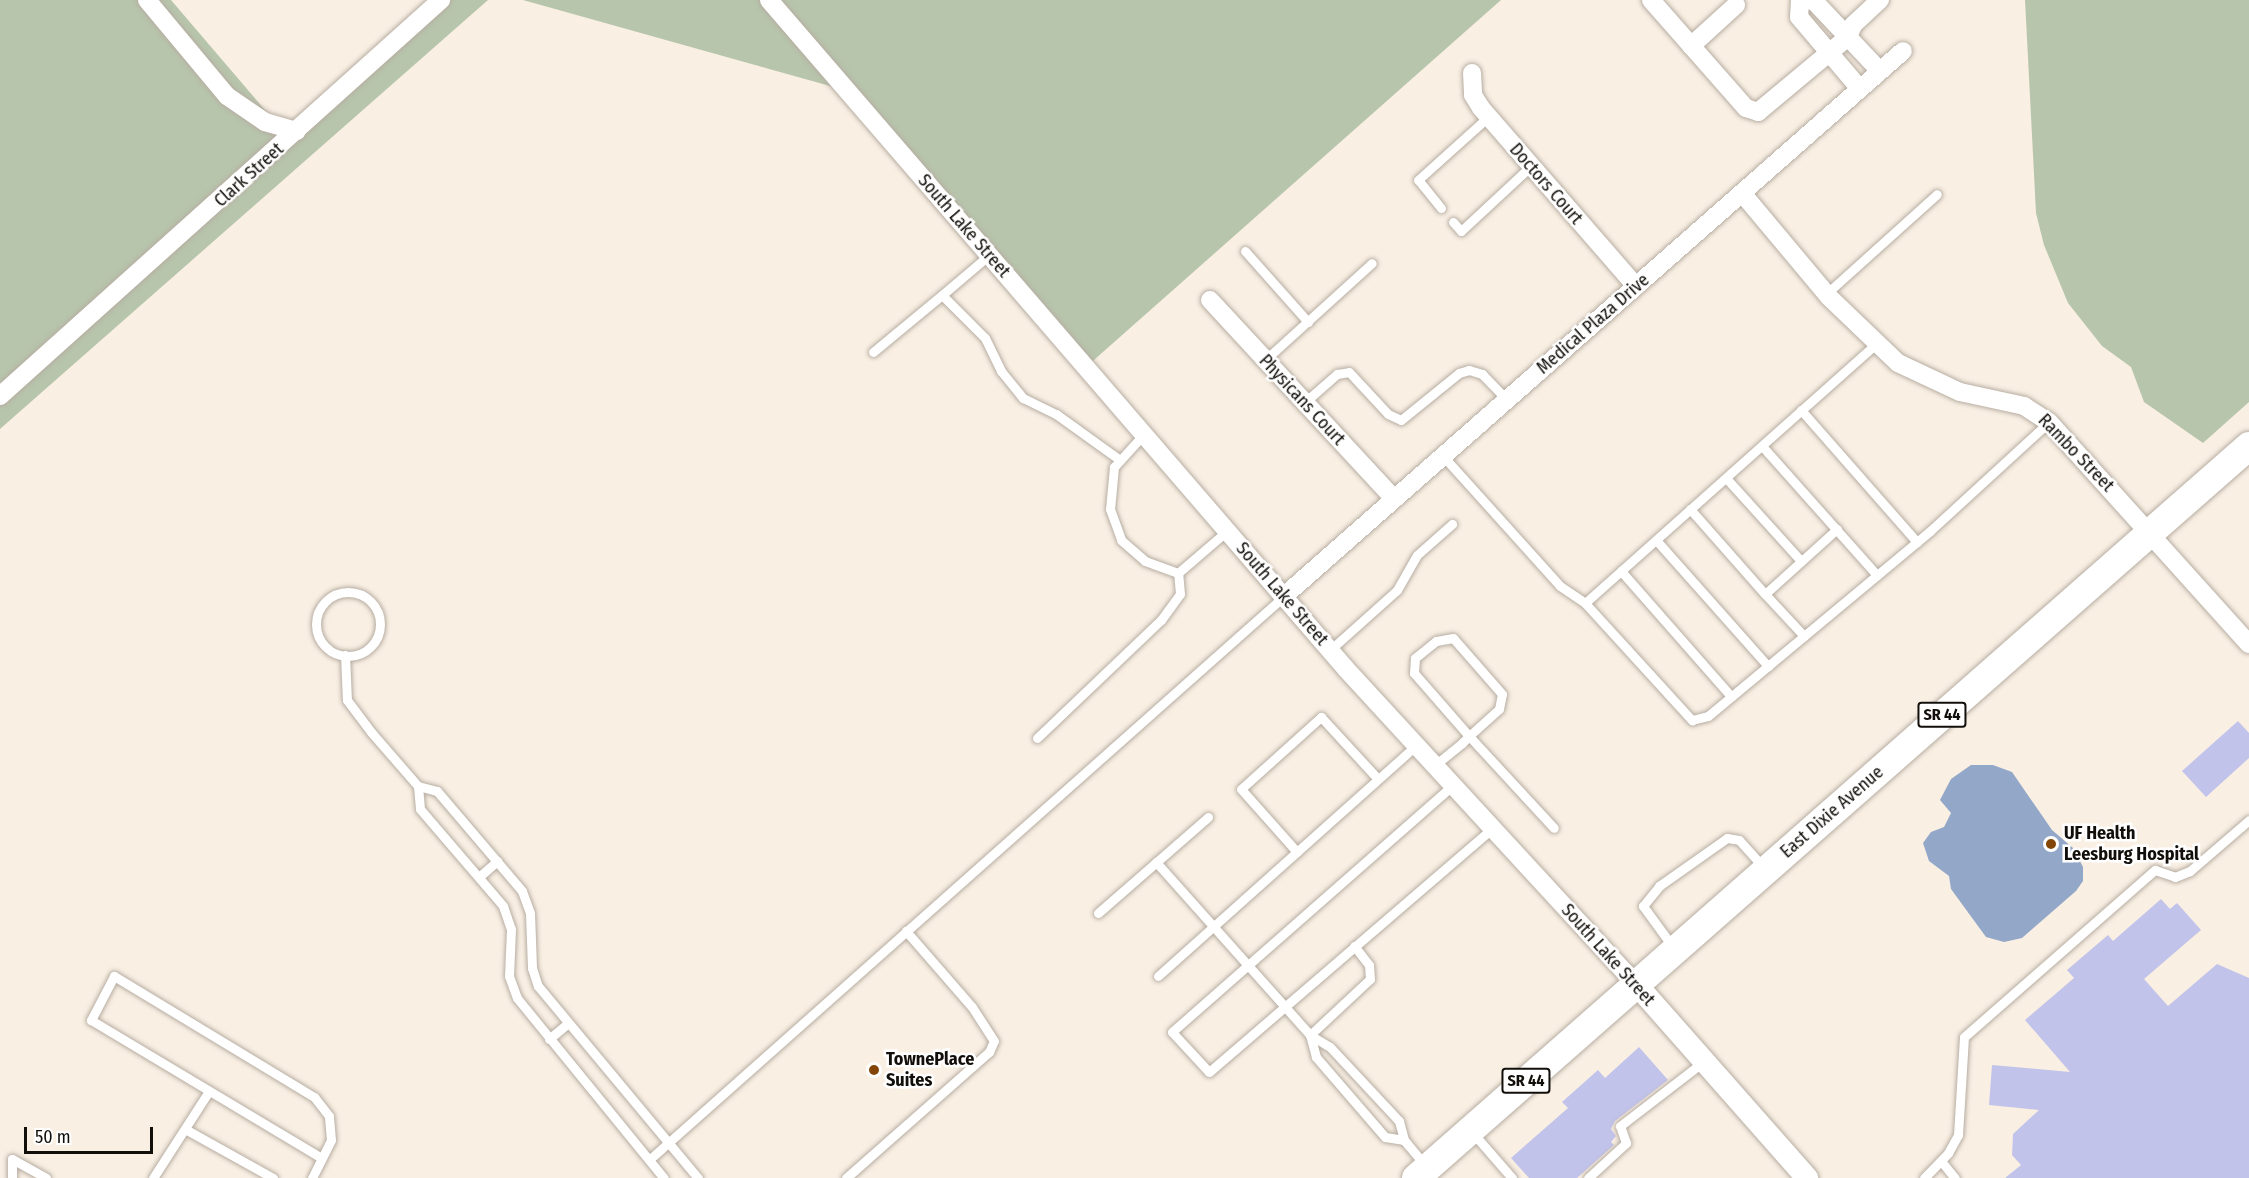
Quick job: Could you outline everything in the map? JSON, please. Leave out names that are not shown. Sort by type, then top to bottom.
[{"type":"main road","name":"East Dixie Avenue","points":[[1422,1173],[2249,446]]},
{"type":"street","points":[[147,0],[227,96],[265,122],[297,131]]},
{"type":"street","name":"South Lake Street","points":[[769,0],[1283,597],[1492,829],[1636,984],[1806,1178]]},
{"type":"street","points":[[1651,0],[1746,108],[1758,112],[1848,38],[1853,25],[1880,0]]},
{"type":"street","points":[[1800,0],[1799,16],[1860,89]]},
{"type":"street","points":[[1807,0],[1814,1],[1880,71]]},
{"type":"street","name":"Clark Street","points":[[0,396],[297,131],[432,3]]},
{"type":"street","points":[[1691,46],[1736,5]]},
{"type":"street","name":"Medical Plaza Drive","points":[[1283,597],[1903,51]]},
{"type":"street","name":"Doctors Court","points":[[1472,73],[1473,95],[1488,117],[1636,286]]},
{"type":"street","name":"Rambo Street","points":[[1742,193],[1826,294],[1898,363],[1933,383],[2024,406],[2049,422],[2247,639]]},
{"type":"street","name":"Physicans Court","points":[[1210,300],[1394,499]]},
{"type":"lane","points":[[1441,208],[1418,180],[1488,117]]},
{"type":"lane","points":[[1453,222],[1461,231],[1531,166]]},
{"type":"lane","points":[[1826,294],[1937,194]]},
{"type":"lane","points":[[1245,251],[1308,322]]},
{"type":"lane","points":[[873,352],[989,255]]},
{"type":"lane","points":[[1265,360],[1372,264]]},
{"type":"lane","points":[[942,295],[985,338],[1001,371],[1023,398],[1056,414],[1120,460]]},
{"type":"lane","points":[[1586,603],[1876,344]]},
{"type":"lane","points":[[1305,402],[1337,374],[1349,372],[1388,414],[1401,420],[1459,373],[1469,370],[1482,374],[1507,400]]},
{"type":"lane","points":[[1801,410],[1917,542]]},
{"type":"lane","points":[[1443,456],[1560,586],[1586,603],[1692,720],[1708,716],[1917,542],[2049,422]]},
{"type":"lane","points":[[1144,434],[1114,467],[1110,508],[1121,540],[1145,561],[1178,573]]},
{"type":"lane","points":[[1762,446],[1877,574]]},
{"type":"lane","points":[[1726,478],[1801,561]]},
{"type":"lane","points":[[1690,509],[1804,636]]},
{"type":"lane","points":[[1330,650],[1397,590],[1417,555],[1452,524]]},
{"type":"lane","points":[[1764,594],[1837,529]]},
{"type":"lane","points":[[1178,573],[1227,531]]},
{"type":"lane","points":[[1656,540],[1768,666]]},
{"type":"lane","points":[[1621,571],[1731,696]]},
{"type":"lane","points":[[1037,738],[1161,620],[1180,594],[1178,573]]},
{"type":"lane","points":[[352,592],[371,602],[377,611],[378,633],[365,650],[345,655],[326,647],[316,630],[316,620],[325,602],[333,596],[352,592]]},
{"type":"lane","points":[[650,1159],[1283,597]]},
{"type":"lane","points":[[1435,765],[1469,736],[1498,709],[1502,694],[1453,638],[1436,641],[1415,658],[1414,673],[1469,736],[1554,828]]},
{"type":"lane","points":[[345,655],[347,700],[418,786],[420,808],[480,876],[503,906],[511,929],[509,976],[517,998],[664,1178]]},
{"type":"lane","points":[[1297,852],[1241,789],[1321,717],[1378,779]]},
{"type":"lane","points":[[1158,976],[1416,745]]},
{"type":"lane","points":[[1453,785],[1172,1032],[1209,1072],[1492,829]]},
{"type":"lane","points":[[418,786],[437,791],[522,891],[530,913],[532,968],[538,986],[698,1178]]},
{"type":"lane","points":[[1098,913],[1208,817]]},
{"type":"lane","points":[[1924,1178],[1941,1161],[1958,1135],[1964,1037],[2155,870],[2168,877],[2190,871],[2249,820]]},
{"type":"lane","points":[[1675,950],[1643,906],[1659,886],[1727,838],[1738,840],[1766,870]]},
{"type":"lane","points":[[480,876],[497,861]]},
{"type":"lane","points":[[1156,862],[1310,1035],[1329,1047],[1399,1121],[1404,1140],[1422,1173]]},
{"type":"lane","points":[[846,1178],[989,1052],[994,1041],[972,1007],[906,930]]},
{"type":"lane","points":[[1310,1035],[1370,979],[1370,965],[1354,946]]},
{"type":"lane","points":[[312,1178],[322,1158],[331,1140],[329,1116],[314,1096],[114,976],[91,1020],[322,1158]]},
{"type":"lane","points":[[549,1040],[568,1023]]},
{"type":"lane","points":[[1310,1035],[1316,1056],[1385,1137],[1404,1140]]},
{"type":"lane","points":[[1588,1178],[1626,1143],[1620,1126],[1703,1061]]},
{"type":"lane","points":[[1336,1079],[1349,1068]]},
{"type":"lane","points":[[158,1176],[209,1090]]},
{"type":"lane","points":[[185,1129],[273,1178]]},
{"type":"lane","points":[[1470,1130],[1512,1178]]},
{"type":"lane","points":[[12,1178],[12,1159],[46,1178]]},
{"type":"lane","points":[[1941,1161],[1955,1178]]},
{"type":"green space","points":[[0,0],[171,0],[288,137],[441,0],[488,0],[0,429]]},
{"type":"green space","points":[[523,0],[1501,0],[1086,367],[848,91]]},
{"type":"green space","points":[[2025,0],[2249,0],[2249,402],[2203,443],[2144,402],[2131,367],[2102,346],[2068,303],[2044,245],[2036,213]]},
{"type":"water","points":[[1971,765],[1993,765],[2012,772],[2052,830],[2073,848],[2083,867],[2083,881],[2076,891],[2022,938],[2004,942],[1986,937],[1951,889],[1949,876],[1929,861],[1923,843],[1931,832],[1944,827],[1951,813],[1940,800],[1951,779]]},
{"type":"building","points":[[2238,721],[2249,733],[2249,758],[2206,797],[2182,771]]},
{"type":"building","points":[[2161,899],[2170,909],[2177,903],[2201,930],[2144,979],[2168,1006],[2217,964],[2249,978],[2249,1178],[2005,1178],[2021,1165],[2012,1155],[2013,1134],[2039,1110],[1989,1105],[1992,1065],[2070,1072],[2025,1020],[2074,978],[2067,970],[2108,935],[2113,941]]},
{"type":"building","points":[[1639,1047],[1668,1080],[1615,1121],[1611,1129],[1616,1136],[1611,1142],[1614,1145],[1577,1178],[1529,1178],[1511,1158],[1568,1108],[1562,1102],[1598,1070],[1605,1078]]},
{"type":"place","name":"UF Health Leesburg Hospital","points":[[2051,844]]},
{"type":"place","name":"TownePlace Suites","points":[[874,1070]]}]
